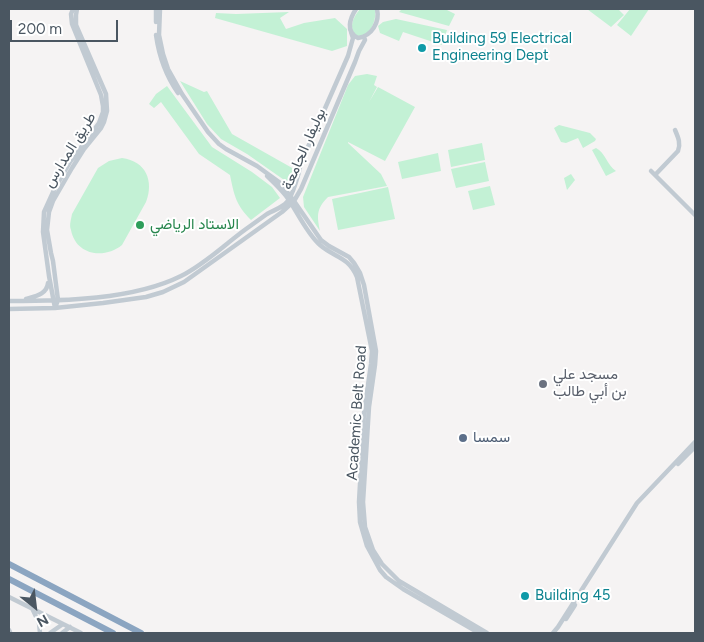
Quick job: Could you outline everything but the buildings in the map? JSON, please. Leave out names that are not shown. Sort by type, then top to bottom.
[{"type":"highway","points":[[9,564],[142,633]]},
{"type":"highway","points":[[9,579],[113,633]]},
{"type":"street","points":[[56,300],[49,276],[43,232],[44,212],[70,162],[99,123],[104,106],[73,28],[71,20],[73,9]]},
{"type":"street","name":"طريق المدارس","points":[[55,308],[53,261],[47,224],[49,212],[53,200],[72,168],[104,122],[107,111],[106,94],[76,25],[76,15],[73,9]]},
{"type":"street","name":"Academic Belt Road","points":[[158,9],[156,30],[159,53],[168,77],[206,134],[226,152],[267,176],[291,200],[321,240],[349,257],[360,273],[364,285],[376,352],[368,415],[363,502],[365,527],[370,543],[382,564],[399,581],[487,633]]},
{"type":"street","name":"بوليفار الجامعة","points":[[9,301],[91,298],[133,292],[181,276],[209,259],[268,213],[291,200],[301,163],[350,48],[353,38],[350,23],[356,9]]},
{"type":"street","name":"بوليفار الجامعة","points":[[9,310],[103,303],[146,297],[163,292],[184,282],[282,212],[301,189],[365,40],[364,37],[375,26],[378,19],[377,9]]},
{"type":"street","points":[[351,32],[358,38],[364,37]]},
{"type":"street","points":[[328,101],[330,107],[334,107],[337,104]]},
{"type":"street","points":[[675,130],[680,147],[653,173],[695,215]]},
{"type":"street","name":"Academic Belt Road","points":[[291,200],[298,215],[320,245],[347,261],[356,273],[359,284],[372,351],[364,413],[359,502],[361,530],[367,546],[380,570],[386,576],[403,589],[479,633]]},
{"type":"street","points":[[20,301],[38,296],[45,291],[48,287],[49,276]]},
{"type":"street","points":[[181,276],[184,282]]},
{"type":"street","points":[[552,633],[637,503],[695,442]]},
{"type":"street","points":[[557,633],[636,508],[695,447]]},
{"type":"street","points":[[9,597],[81,633]]},
{"type":"street","points":[[32,608],[39,623],[40,633]]},
{"type":"street","points":[[50,633],[63,624]]},
{"type":"street","points":[[62,633],[70,627]]},
{"type":"green space","points":[[360,9],[375,9],[372,27],[363,36],[355,34],[352,28],[354,17]]},
{"type":"green space","points":[[402,9],[445,9],[455,14],[449,26],[399,12]]},
{"type":"green space","points":[[587,9],[618,9],[624,15],[611,27]]},
{"type":"green space","points":[[630,9],[649,9],[631,36],[617,25]]},
{"type":"green space","points":[[289,12],[280,18],[286,29],[304,23],[335,18],[347,29],[347,46],[332,51],[215,18],[216,13]]},
{"type":"green space","points":[[396,19],[447,30],[442,45],[403,32],[399,41],[380,33],[378,26],[383,22]]},
{"type":"green space","points":[[367,74],[377,76],[374,85],[377,87],[369,102],[378,87],[415,107],[385,161],[348,142],[381,174],[387,186],[328,197],[321,205],[318,213],[320,231],[304,207],[303,197],[348,85],[355,76]]},
{"type":"green space","points":[[180,81],[204,92],[207,91],[232,134],[294,169],[287,182],[247,154],[221,139],[207,124]]},
{"type":"green space","points":[[167,86],[212,147],[272,187],[280,198],[251,220],[236,199],[230,175],[199,154],[161,102],[154,108],[149,104],[156,94]]},
{"type":"green space","points":[[559,125],[590,133],[596,139],[583,148],[578,138],[566,143],[561,142],[554,128]]},
{"type":"green space","points":[[482,143],[485,160],[451,167],[448,150]]},
{"type":"green space","points":[[596,148],[602,152],[616,171],[606,176],[592,150]]},
{"type":"green space","points":[[438,153],[441,171],[402,179],[398,162]]},
{"type":"green space","points":[[122,158],[137,163],[146,173],[149,187],[146,202],[122,245],[108,252],[100,253],[85,250],[74,239],[70,226],[72,214],[98,168],[109,161]]},
{"type":"green space","points":[[485,162],[489,181],[456,188],[451,169]]},
{"type":"green space","points":[[571,174],[575,180],[567,190],[564,178]]},
{"type":"green space","points":[[490,186],[495,205],[473,210],[468,191]]},
{"type":"green space","points":[[388,187],[395,219],[338,230],[332,199]]},
{"type":"place","name":"Building 59 Electrical Engineering Dept","points":[[422,48]]},
{"type":"place","name":"الاستاد الرياضي","points":[[140,225]]},
{"type":"place","name":"مسجد علي بن أبي طالب","points":[[543,384]]},
{"type":"place","name":"سمسا","points":[[463,438]]},
{"type":"place","name":"Building 45","points":[[525,596]]}]
